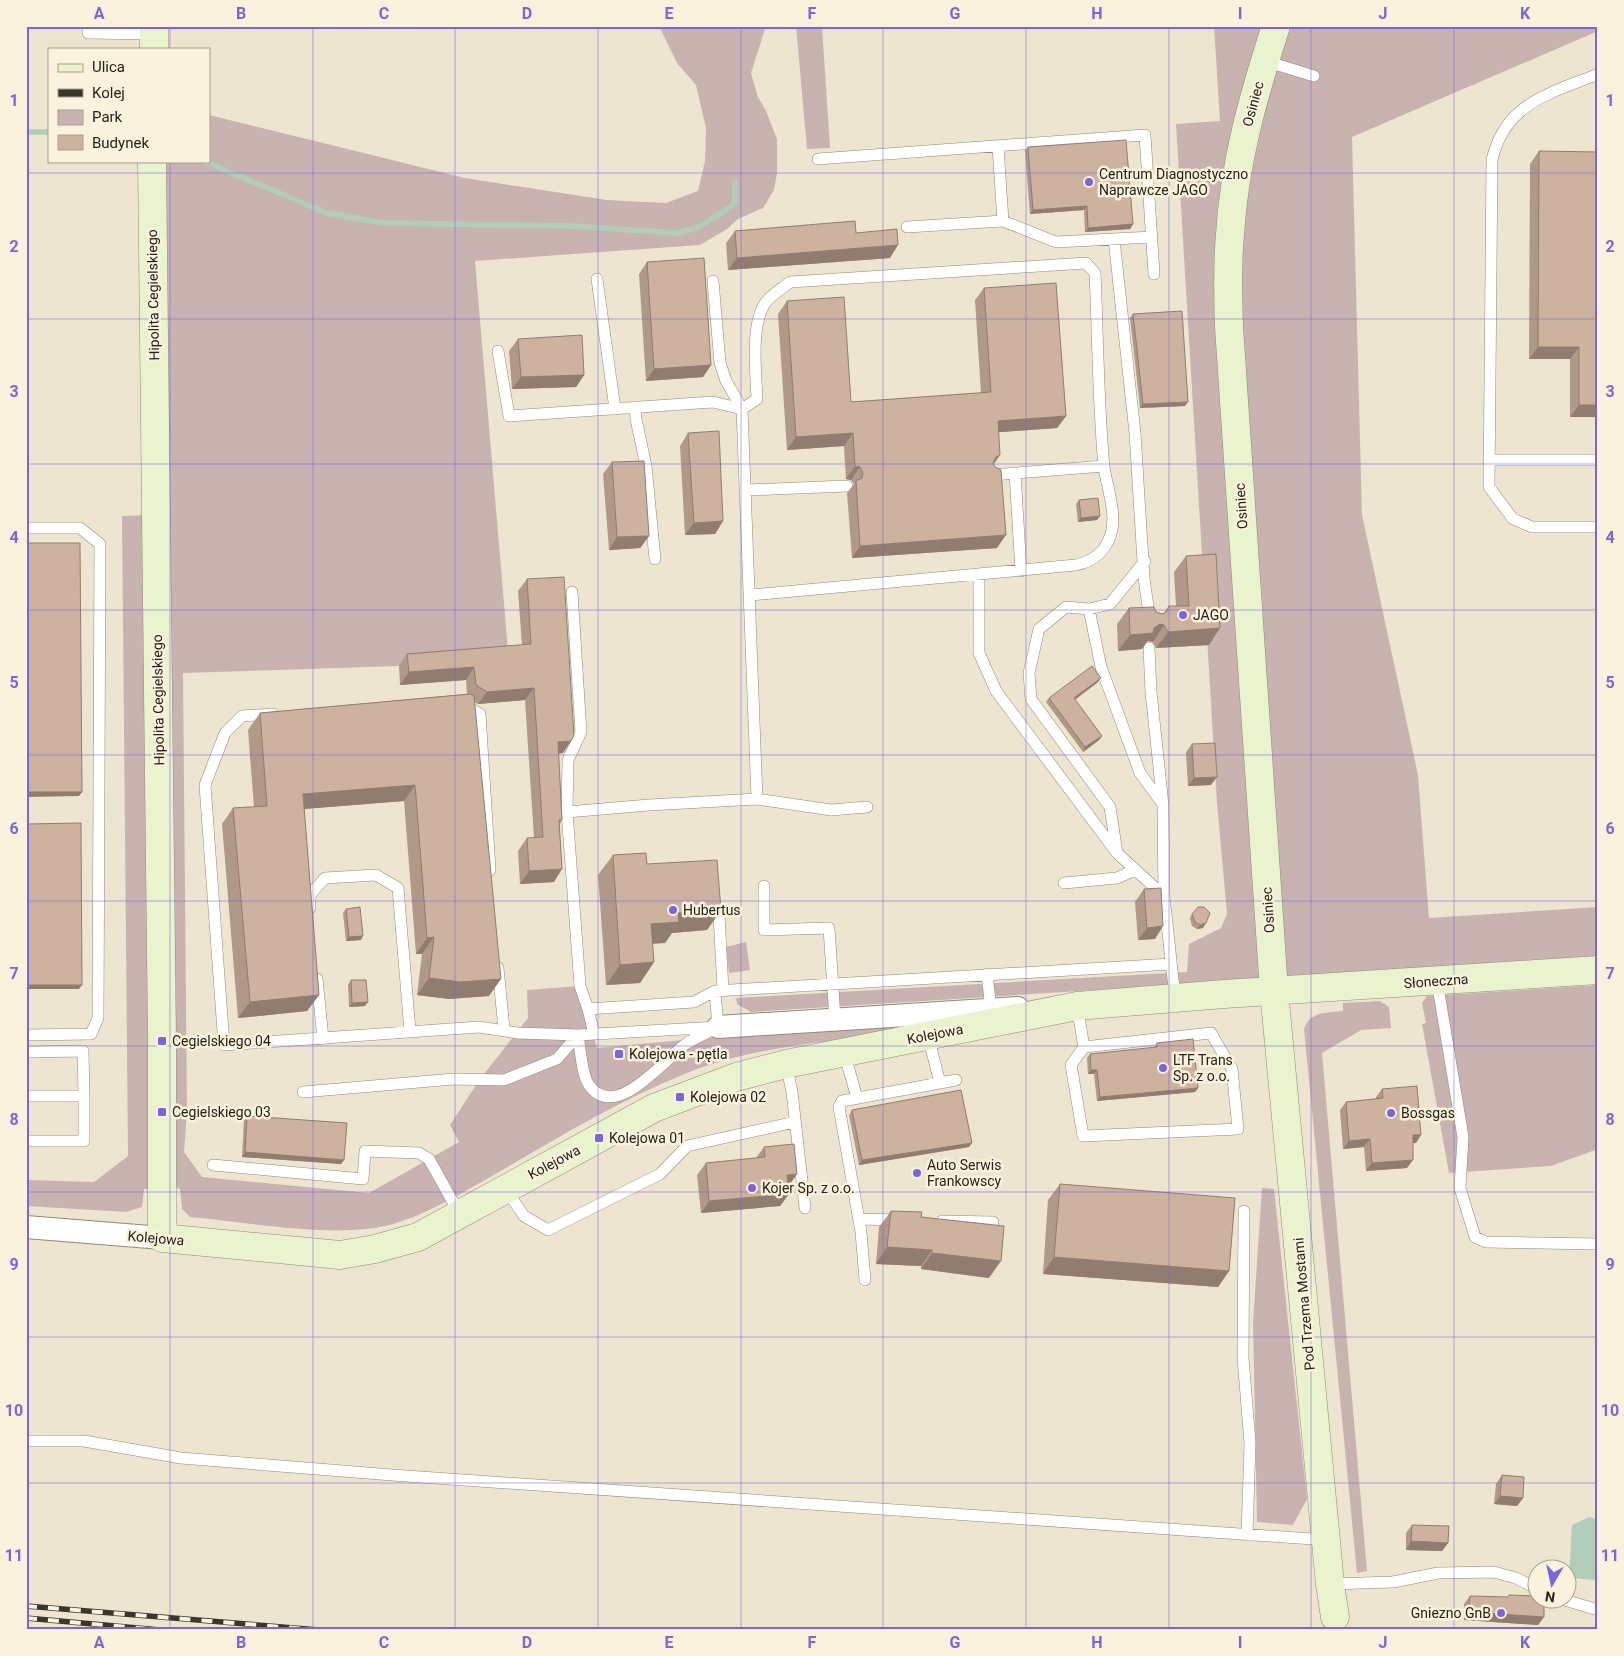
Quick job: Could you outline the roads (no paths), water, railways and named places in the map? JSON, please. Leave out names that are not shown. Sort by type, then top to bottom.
[{"type":"street","name":"Osiniec","points":[[1274,991],[1229,327],[1228,273],[1234,193],[1250,110],[1276,26]]},
{"type":"street","name":"Hipolita Cegielskiego","points":[[152,162],[162,1041],[162,1238]]},
{"type":"street","name":"Słoneczna","points":[[1274,991],[1598,970]]},
{"type":"street","name":"Kolejowa","points":[[718,1026],[1077,1006],[1274,991]]},
{"type":"street","name":"Pod Trzema Mostami","points":[[1274,991],[1330,1584],[1336,1617]]},
{"type":"street","name":"Kolejowa","points":[[26,1227],[340,1255],[375,1249],[418,1237],[654,1108],[736,1077],[786,1064],[1077,1006]]},
{"type":"lane","points":[[88,26],[88,33],[154,36]]},
{"type":"lane","points":[[1265,61],[1314,76]]},
{"type":"lane","points":[[1598,74],[1522,108],[1496,140],[1492,160],[1489,460],[1489,487],[1513,519],[1532,527],[1598,527]]},
{"type":"lane","points":[[818,159],[1145,135],[1154,274]]},
{"type":"lane","points":[[998,147],[1003,221]]},
{"type":"lane","points":[[907,227],[1003,221],[1056,242],[1152,237]]},
{"type":"lane","points":[[1114,239],[1136,433],[1150,623]]},
{"type":"lane","points":[[498,351],[509,416],[713,402],[742,409],[757,398],[756,341],[759,320],[766,302],[790,282],[1086,263],[1095,273],[1104,466],[1113,524],[1106,544],[1099,555],[1082,564],[751,595]]},
{"type":"lane","points":[[597,279],[615,409]]},
{"type":"lane","points":[[713,281],[720,364],[726,380],[742,409],[747,490],[758,799]]},
{"type":"lane","points":[[635,407],[646,466],[655,559]]},
{"type":"lane","points":[[1489,460],[1598,460]]},
{"type":"lane","points":[[992,475],[1104,466]]},
{"type":"lane","points":[[1015,473],[1021,571]]},
{"type":"lane","points":[[747,490],[847,486]]},
{"type":"lane","points":[[26,528],[80,528],[100,544],[98,1018],[91,1034],[26,1035]]},
{"type":"lane","points":[[1118,853],[1110,807],[1031,699],[1029,673],[1039,629],[1066,607],[1089,609],[1110,604],[1145,561]]},
{"type":"lane","points":[[979,575],[979,653],[996,692],[1118,853],[1164,896]]},
{"type":"lane","points":[[572,592],[581,732],[568,760],[567,812],[580,986],[594,1034]]},
{"type":"lane","points":[[1089,609],[1101,667],[1140,772],[1163,805]]},
{"type":"lane","points":[[1149,648],[1151,692],[1163,805],[1164,896],[1175,998]]},
{"type":"lane","points":[[455,699],[480,714],[491,886]]},
{"type":"lane","points":[[280,713],[242,716],[225,733],[205,785],[224,1045],[479,1027],[504,1029],[518,1033],[578,1036]]},
{"type":"lane","points":[[567,812],[649,804],[758,799],[830,810],[867,807]]},
{"type":"lane","points":[[1064,884],[1117,878],[1135,870]]},
{"type":"lane","points":[[312,925],[309,896],[325,878],[376,875],[398,888],[410,1031]]},
{"type":"lane","points":[[764,886],[764,930],[829,928],[835,1019]]},
{"type":"lane","points":[[718,1026],[719,915]]},
{"type":"lane","points":[[496,953],[504,1029]]},
{"type":"lane","points":[[316,963],[323,1039]]},
{"type":"lane","points":[[588,1009],[694,1002],[719,990],[1171,964]]},
{"type":"lane","points":[[987,974],[991,1010]]},
{"type":"lane","points":[[1437,981],[1464,1137],[1460,1188],[1475,1237],[1486,1242],[1598,1244]]},
{"type":"lane","points":[[1077,1006],[1084,1047],[1072,1065],[1083,1136],[1238,1129],[1232,1069],[1211,1033],[1084,1047]]},
{"type":"lane","name":"Kolejowa","points":[[718,1026],[687,1044],[628,1092],[614,1097],[601,1094],[588,1084],[578,1036],[718,1026]]},
{"type":"lane","points":[[303,1092],[454,1079],[504,1080],[557,1059],[578,1036]]},
{"type":"lane","points":[[928,1036],[940,1083]]},
{"type":"lane","points":[[26,1052],[83,1052],[84,1142],[26,1141]]},
{"type":"lane","points":[[844,1052],[857,1098]]},
{"type":"lane","points":[[786,1064],[805,1208]]},
{"type":"lane","points":[[865,1280],[859,1219],[839,1106],[842,1101],[956,1080]]},
{"type":"lane","points":[[26,1096],[84,1096]]},
{"type":"lane","points":[[505,1188],[524,1216],[548,1230],[660,1174],[687,1146],[795,1122]]},
{"type":"lane","points":[[213,1165],[363,1179],[365,1151],[419,1153],[429,1159],[459,1213]]},
{"type":"lane","points":[[1244,1212],[1243,1358],[1250,1443],[1247,1535]]},
{"type":"lane","points":[[859,1219],[907,1220]]},
{"type":"lane","points":[[926,1220],[993,1222]]},
{"type":"lane","points":[[26,1441],[84,1440],[181,1458],[392,1475],[1327,1540]]},
{"type":"lane","points":[[1330,1584],[1393,1582],[1438,1572],[1494,1572],[1526,1583]]},
{"type":"lane","points":[[1576,1603],[1598,1610]]},
{"type":"waterway","points":[[26,132],[48,132]]},
{"type":"waterway","points":[[205,162],[327,213],[384,223],[571,226],[677,233],[699,227],[735,204],[735,182]]},
{"type":"railway","points":[[26,1606],[319,1630]]},
{"type":"railway","points":[[26,1618],[160,1630]]},
{"type":"place","name":"Centrum Diagnostyczno Naprawcze JAGO","points":[[1089,182]]},
{"type":"place","name":"JAGO","points":[[1183,615]]},
{"type":"place","name":"Hubertus","points":[[673,910]]},
{"type":"place","name":"Cegielskiego 04","points":[[162,1041]]},
{"type":"place","name":"Kolejowa - pętla","points":[[619,1054]]},
{"type":"place","name":"LTF Trans Sp. z o.o.","points":[[1163,1068]]},
{"type":"place","name":"Kolejowa 02","points":[[680,1097]]},
{"type":"place","name":"Cegielskiego 03","points":[[162,1112]]},
{"type":"place","name":"Bossgas","points":[[1391,1113]]},
{"type":"place","name":"Kolejowa 01","points":[[599,1138]]},
{"type":"place","name":"Auto Serwis Frankowscy","points":[[917,1173]]},
{"type":"place","name":"Kojer Sp. z o.o.","points":[[752,1188]]},
{"type":"place","name":"Gniezno GnB","points":[[1501,1613]]}]
